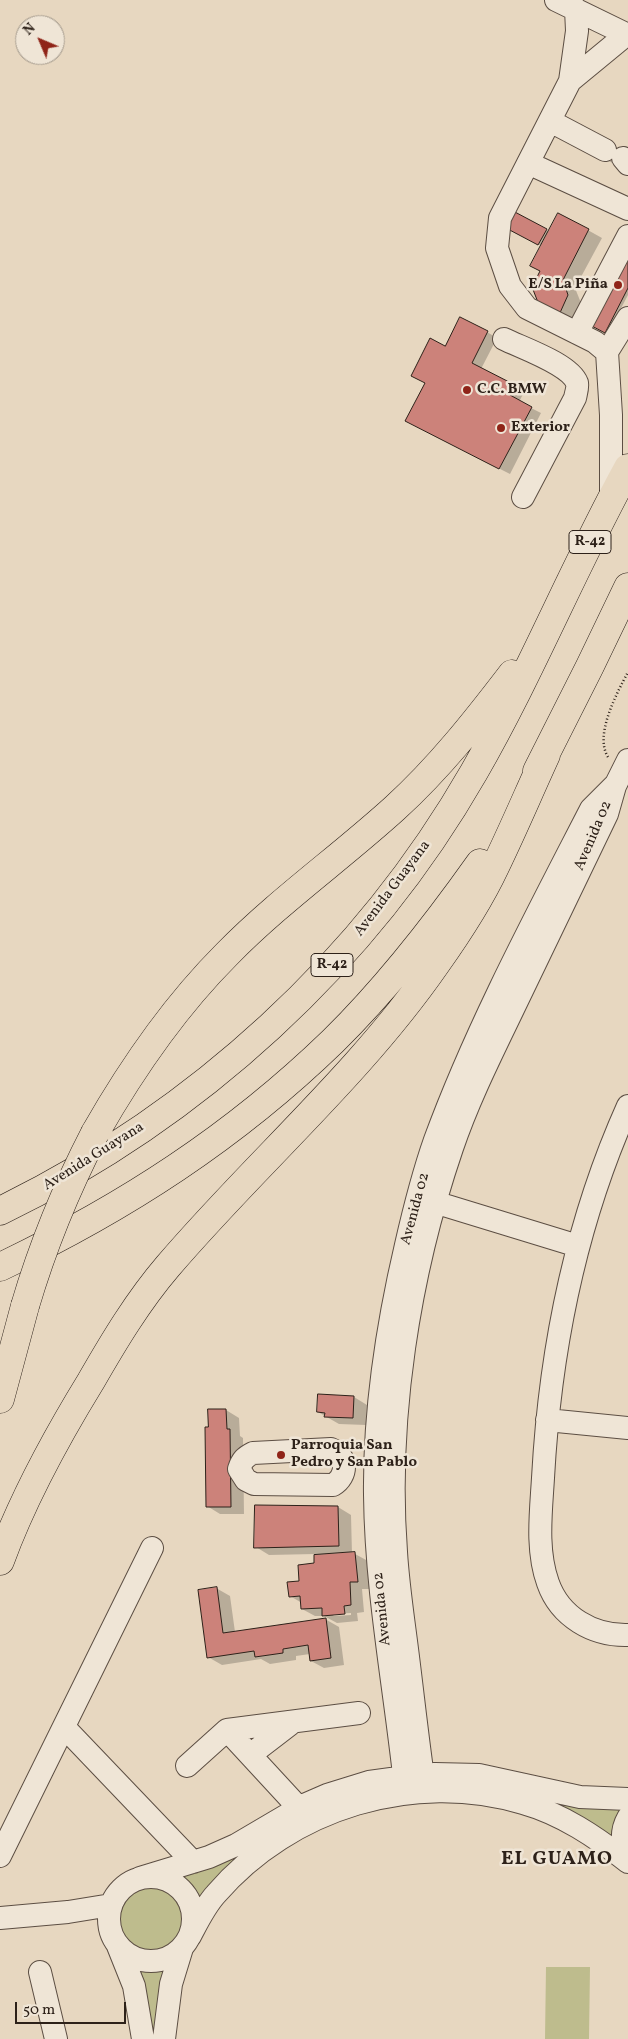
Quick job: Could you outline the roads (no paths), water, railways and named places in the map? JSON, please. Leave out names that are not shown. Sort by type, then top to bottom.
[{"type":"main road","name":"Avenida Guayana","points":[[0,1211],[83,1166],[180,1102],[244,1051],[322,976],[385,902],[445,819],[473,774],[499,727],[628,468]]},
{"type":"main road","points":[[0,1561],[9,1538],[59,1434],[117,1337],[167,1267],[379,1036],[435,966],[464,922],[494,870],[546,755],[628,587]]},
{"type":"main road","points":[[0,1399],[25,1306],[59,1207],[95,1133],[141,1057],[197,986],[228,953],[428,777],[490,703],[554,616]]},
{"type":"main road","points":[[0,1267],[70,1232],[167,1174],[227,1133],[291,1080],[320,1053],[396,972],[450,905],[507,822],[546,755]]},
{"type":"street","points":[[566,4],[628,35],[570,82]]},
{"type":"street","points":[[566,4],[577,31],[570,82],[500,218],[497,248],[510,286],[527,308],[595,342],[608,352]]},
{"type":"street","points":[[550,121],[619,157]]},
{"type":"street","points":[[528,163],[628,209]]},
{"type":"street","points":[[578,333],[628,236]]},
{"type":"street","points":[[611,500],[612,415],[608,352],[628,318]]},
{"type":"street","points":[[504,339],[563,368],[572,375],[578,385],[576,398],[523,497]]},
{"type":"street","points":[[576,398],[612,415]]},
{"type":"street","name":"Avenida 02","points":[[414,1784],[394,1626],[375,1518],[375,1469],[381,1385],[400,1269],[427,1200],[452,1147],[472,1096],[623,777]]},
{"type":"street","points":[[628,1106],[598,1176],[578,1246],[558,1339],[541,1498],[540,1545],[541,1559],[548,1585],[559,1603],[582,1624],[594,1630],[607,1634],[628,1635]]},
{"type":"street","points":[[427,1200],[578,1246]]},
{"type":"street","name":"Avenida 02","points":[[394,1626],[394,1484],[397,1422],[409,1319],[427,1200]]},
{"type":"street","points":[[548,1420],[628,1428]]},
{"type":"street","points":[[344,1466],[375,1469]]},
{"type":"street","points":[[0,1856],[152,1548]]},
{"type":"street","points":[[187,1766],[227,1730],[359,1713]]},
{"type":"street","points":[[250,1755],[294,1721]]},
{"type":"street","points":[[64,1727],[193,1862]]},
{"type":"street","points":[[227,1730],[300,1808]]},
{"type":"street","points":[[628,1799],[580,1797],[479,1775],[414,1784],[355,1786],[327,1795],[300,1808],[236,1845],[193,1862],[140,1878],[122,1888],[111,1905],[108,1919],[110,1934],[128,1956],[150,1962],[157,1962],[170,1957],[186,1942],[202,1912],[215,1894],[241,1868],[272,1844],[315,1819],[336,1810],[380,1797],[414,1784],[487,1794],[524,1803],[588,1833],[628,1862]]},
{"type":"street","points":[[628,1818],[622,1837],[628,1858]]},
{"type":"street","points":[[140,1878],[160,1878],[178,1886],[187,1897],[192,1909],[193,1922],[171,1984],[164,2039]]},
{"type":"street","points":[[0,1918],[68,1912],[111,1905]]},
{"type":"street","points":[[118,1946],[134,1986],[143,2039]]},
{"type":"street","points":[[40,1972],[56,2039]]},
{"type":"place","name":"E/S La Piña","points":[[618,285]]},
{"type":"place","name":"C.C. BMW","points":[[467,390]]},
{"type":"place","name":"Exterior","points":[[501,428]]},
{"type":"place","name":"Parroquia San Pedro y San Pablo","points":[[281,1455]]},
{"type":"district","name":"EL GUAMO","points":[[557,1860]]}]
